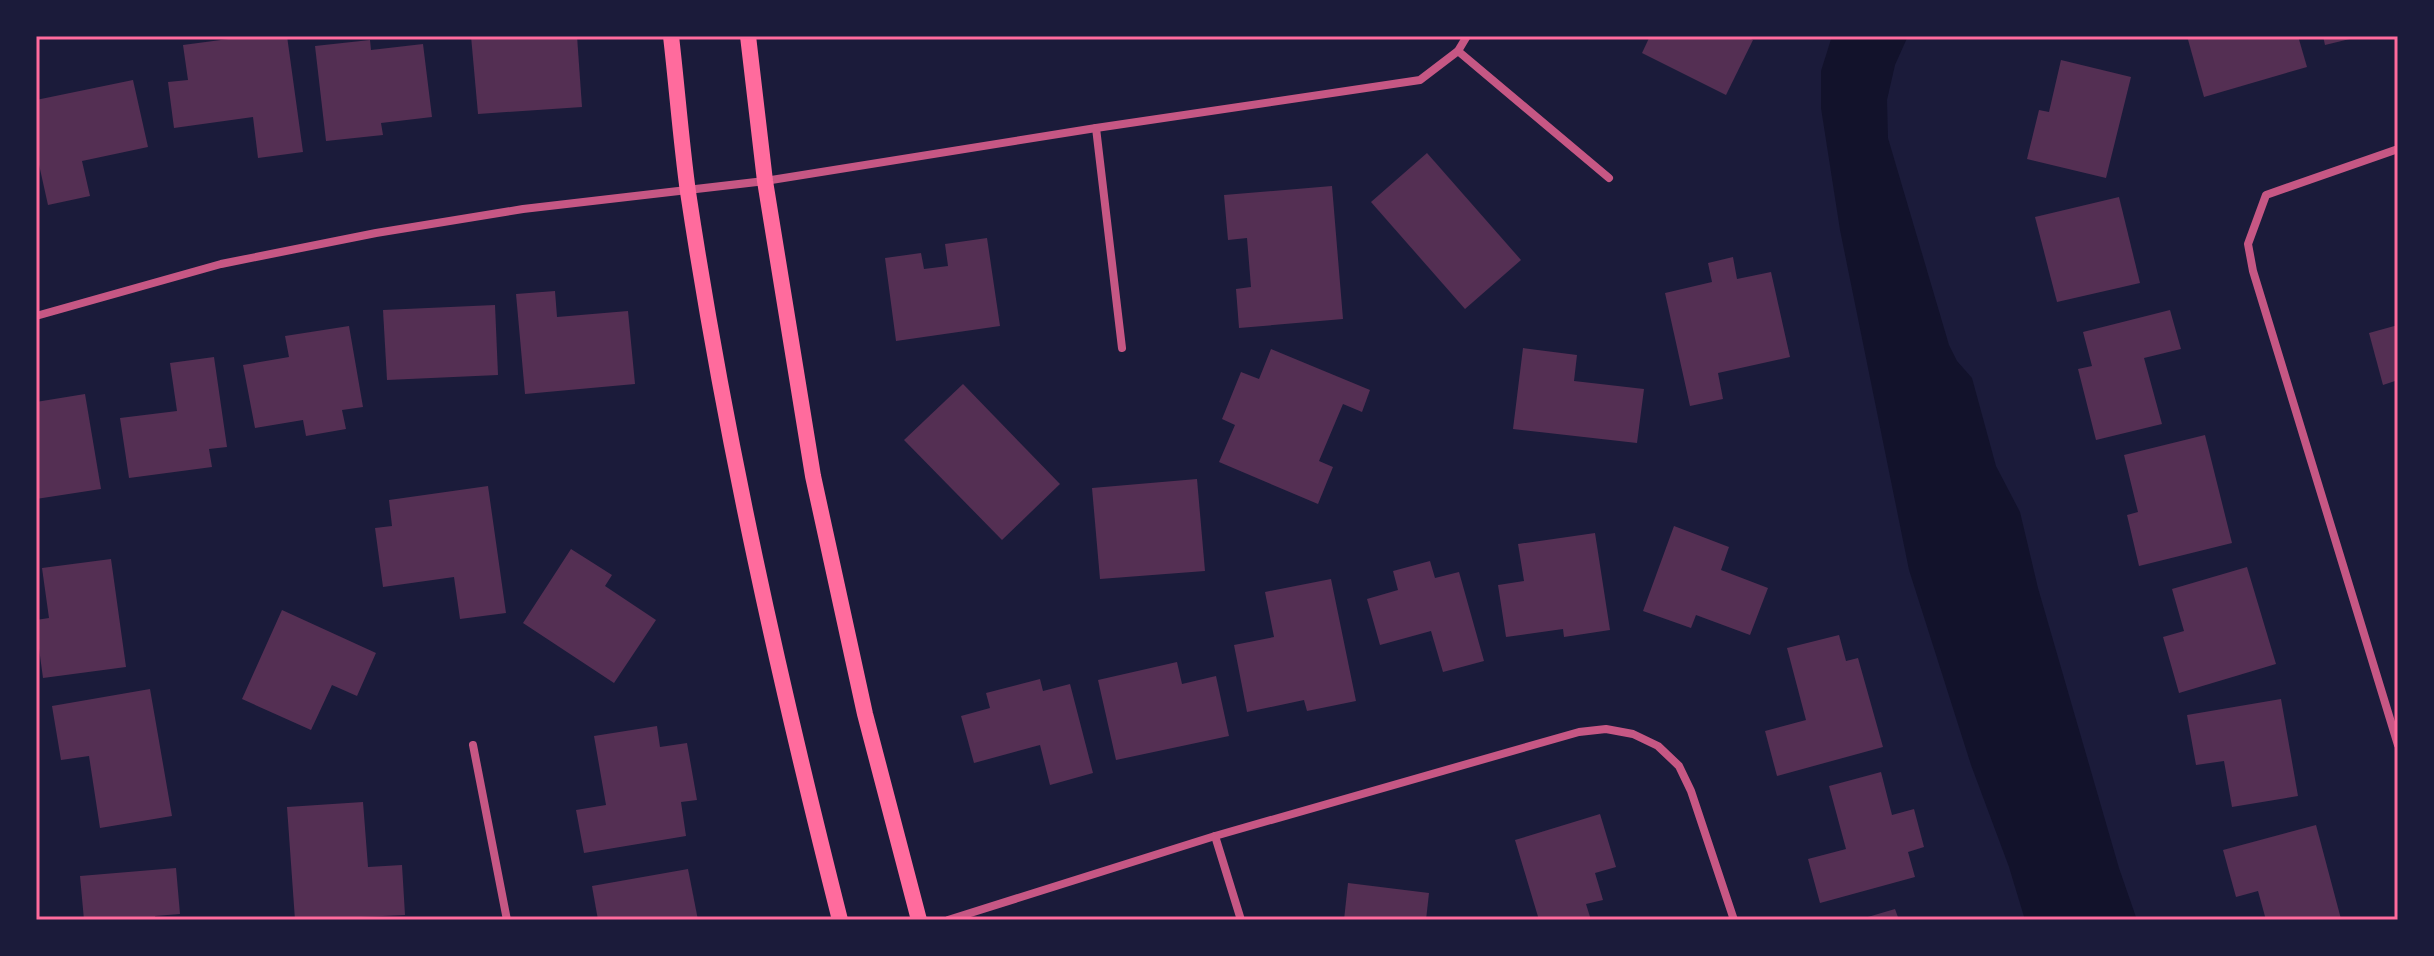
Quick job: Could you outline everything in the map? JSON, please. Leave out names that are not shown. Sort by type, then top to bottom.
[{"type":"main road","points":[[671,36],[688,191],[738,481],[789,719],[840,920]]},
{"type":"main road","points":[[748,36],[765,181],[813,476],[865,714],[919,920]]},
{"type":"street","points":[[36,316],[221,264],[376,233],[523,209],[765,181],[1420,80],[1458,51],[1467,36]]},
{"type":"street","points":[[1458,51],[1609,178]]},
{"type":"street","points":[[1096,128],[1122,348]]},
{"type":"street","points":[[2398,149],[2266,195],[2248,244],[2253,271],[2398,745]]},
{"type":"street","points":[[948,920],[1215,836],[1579,732],[1606,729],[1633,734],[1658,746],[1679,766],[1691,791],[1734,920]]},
{"type":"street","points":[[473,745],[507,920]]},
{"type":"street","points":[[1215,836],[1241,920]]},
{"type":"shaded area","points":[[1832,36],[1908,36],[1895,65],[1887,100],[1888,138],[1949,345],[1957,361],[1972,378],[1996,466],[2020,512],[2038,588],[2137,920],[2025,920],[1971,765],[1909,570],[1840,230],[1821,108],[1821,71]]},
{"type":"building","points":[[251,36],[287,36],[303,152],[258,158],[253,117],[174,128],[168,82],[188,80],[183,45]]},
{"type":"building","points":[[471,36],[577,36],[582,107],[478,114]]},
{"type":"building","points":[[1650,36],[1745,36],[1753,40],[1726,95],[1642,53]]},
{"type":"building","points":[[2187,36],[2298,36],[2307,67],[2204,97]]},
{"type":"building","points":[[2323,36],[2357,36],[2358,37],[2325,45]]},
{"type":"building","points":[[370,40],[371,50],[423,44],[432,117],[381,123],[383,135],[326,141],[315,46]]},
{"type":"building","points":[[2061,60],[2131,77],[2106,178],[2027,159],[2039,110],[2049,112]]},
{"type":"building","points":[[133,80],[148,147],[82,161],[90,196],[48,205],[36,151],[36,100]]},
{"type":"building","points":[[1427,153],[1521,260],[1465,309],[1371,202]]},
{"type":"building","points":[[1332,186],[1343,319],[1239,328],[1236,289],[1251,287],[1247,238],[1228,240],[1224,195]]},
{"type":"building","points":[[2119,197],[2140,283],[2057,302],[2035,217]]},
{"type":"building","points":[[987,238],[1000,326],[896,341],[885,258],[921,253],[924,269],[948,266],[945,244]]},
{"type":"building","points":[[1733,257],[1737,279],[1771,272],[1790,357],[1718,373],[1723,399],[1690,406],[1665,293],[1712,282],[1708,263]]},
{"type":"building","points":[[555,291],[557,317],[628,311],[635,384],[525,394],[516,294]]},
{"type":"building","points":[[495,305],[498,375],[387,380],[383,310]]},
{"type":"building","points":[[2170,310],[2181,349],[2144,358],[2162,424],[2096,440],[2078,369],[2092,366],[2083,332]]},
{"type":"building","points":[[2398,325],[2398,380],[2383,385],[2369,333]]},
{"type":"building","points":[[349,326],[363,407],[342,410],[346,429],[306,436],[303,420],[255,428],[243,365],[289,357],[285,336]]},
{"type":"building","points":[[1523,348],[1577,355],[1574,381],[1644,389],[1637,443],[1513,429]]},
{"type":"building","points":[[1271,349],[1370,390],[1362,412],[1343,404],[1319,461],[1333,467],[1318,504],[1219,462],[1235,425],[1222,419],[1241,372],[1259,379]]},
{"type":"building","points":[[214,357],[227,447],[209,449],[212,467],[129,478],[120,418],[177,411],[170,363]]},
{"type":"building","points":[[963,384],[1060,484],[1002,540],[904,440]]},
{"type":"building","points":[[85,394],[101,489],[36,499],[36,402]]},
{"type":"building","points":[[2205,435],[2232,543],[2139,566],[2127,515],[2138,512],[2124,455]]},
{"type":"building","points":[[1197,479],[1205,571],[1100,579],[1092,488]]},
{"type":"building","points":[[488,486],[506,613],[460,619],[454,577],[383,587],[375,528],[392,526],[389,500]]},
{"type":"building","points":[[1674,526],[1729,547],[1721,570],[1768,588],[1750,635],[1696,615],[1691,628],[1643,611]]},
{"type":"building","points":[[1595,533],[1610,630],[1564,637],[1563,629],[1506,637],[1498,585],[1524,581],[1518,544]]},
{"type":"building","points":[[571,549],[612,575],[605,586],[656,620],[614,683],[523,623]]},
{"type":"building","points":[[111,559],[126,667],[43,678],[36,620],[49,618],[42,568]]},
{"type":"building","points":[[1430,561],[1435,578],[1459,572],[1484,661],[1443,672],[1431,631],[1380,645],[1367,599],[1398,590],[1393,571]]},
{"type":"building","points":[[2247,567],[2276,664],[2179,693],[2163,637],[2184,631],[2172,589]]},
{"type":"building","points":[[1331,579],[1356,701],[1307,711],[1304,700],[1247,712],[1234,645],[1274,637],[1265,592]]},
{"type":"building","points":[[282,610],[376,653],[357,696],[332,685],[311,730],[242,699]]},
{"type":"building","points":[[1839,635],[1846,661],[1858,658],[1883,747],[1777,776],[1765,731],[1806,720],[1787,648]]},
{"type":"building","points":[[1177,662],[1182,684],[1216,676],[1229,736],[1116,760],[1098,680]]},
{"type":"building","points":[[1040,679],[1043,691],[1070,684],[1093,773],[1050,785],[1040,745],[974,763],[961,716],[990,708],[986,693]]},
{"type":"building","points":[[150,689],[172,816],[100,828],[89,756],[61,760],[52,706]]},
{"type":"building","points":[[2281,699],[2298,796],[2232,807],[2224,761],[2196,765],[2187,715]]},
{"type":"building","points":[[657,726],[660,747],[687,743],[697,800],[681,802],[686,836],[584,853],[576,810],[606,805],[594,736]]},
{"type":"building","points":[[1881,772],[1892,815],[1914,809],[1924,847],[1908,852],[1915,877],[1820,903],[1808,859],[1846,849],[1829,786]]},
{"type":"building","points":[[363,802],[368,867],[402,865],[405,915],[295,920],[287,807]]},
{"type":"building","points":[[1600,814],[1616,867],[1595,873],[1603,900],[1586,904],[1591,920],[1539,920],[1515,840]]},
{"type":"building","points":[[2316,825],[2341,919],[2266,920],[2258,891],[2236,897],[2223,850]]},
{"type":"building","points":[[176,868],[180,914],[155,916],[156,920],[84,920],[80,876]]},
{"type":"building","points":[[688,869],[698,920],[598,920],[592,886]]},
{"type":"building","points":[[1348,883],[1429,893],[1426,920],[1344,920]]},
{"type":"building","points":[[1895,909],[1899,920],[1861,919]]}]
